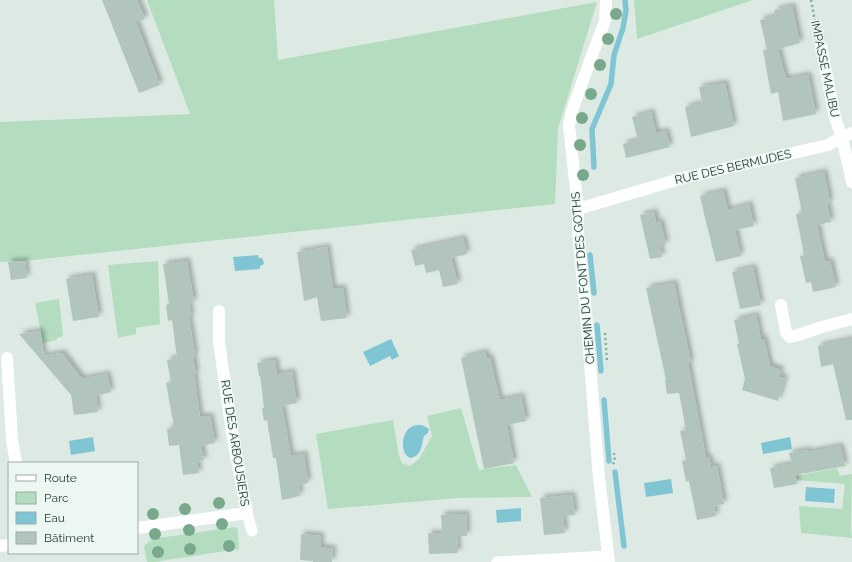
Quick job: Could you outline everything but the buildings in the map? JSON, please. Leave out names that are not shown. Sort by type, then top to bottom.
[{"type":"street","name":"CHEMIN DU FONT DES GOTHS","points":[[606,0],[605,21],[590,58],[572,111],[569,126],[578,209],[578,232],[600,478],[609,559]]},
{"type":"street","name":"IMPASSE MALIBU","points":[[820,46],[835,118],[847,135]]},
{"type":"street","name":"RUE DES BERMUDES","points":[[578,209],[683,178],[828,145],[847,135]]},
{"type":"street","points":[[847,135],[852,182]]},
{"type":"street","points":[[781,305],[786,332],[790,337],[852,319]]},
{"type":"street","name":"RUE DES ARBOUSIERS","points":[[138,528],[247,513],[233,440],[219,342],[219,311]]},
{"type":"street","points":[[4,357],[16,462]]},
{"type":"lane","points":[[247,513],[252,531]]},
{"type":"lane","points":[[497,562],[609,559]]},
{"type":"path","name":"IMPASSE MALIBU","points":[[810,0],[820,46]]},
{"type":"green space","points":[[147,0],[274,0],[278,60],[597,2],[558,129],[555,204],[33,260],[0,262],[0,122],[190,114]]},
{"type":"green space","points":[[634,0],[753,0],[637,39]]},
{"type":"green space","points":[[158,261],[160,324],[136,328],[136,334],[118,338],[108,265]]},
{"type":"green space","points":[[59,299],[63,336],[57,338],[57,340],[43,343],[35,303]]},
{"type":"green space","points":[[461,408],[479,470],[516,465],[532,497],[459,498],[328,509],[316,434],[393,420],[399,456],[402,463],[410,466],[419,459],[432,436],[427,416]]},
{"type":"green space","points":[[837,468],[840,476],[852,474],[852,538],[801,533],[799,506],[842,509],[845,484],[797,480],[796,476]]},
{"type":"green space","points":[[235,527],[238,529],[239,549],[147,562],[144,546],[152,539]]},
{"type":"water","points":[[258,255],[259,258],[262,258],[264,264],[260,266],[260,269],[235,271],[233,257]]},
{"type":"water","points":[[391,339],[399,356],[392,360],[390,356],[370,366],[363,352]]},
{"type":"water","points":[[415,425],[422,425],[429,429],[428,433],[424,436],[419,453],[410,458],[403,448],[405,433]]},
{"type":"water","points":[[93,437],[95,451],[71,455],[69,441]]},
{"type":"water","points":[[790,437],[792,449],[763,454],[761,443]]},
{"type":"water","points":[[671,479],[673,493],[646,497],[644,483]]},
{"type":"water","points":[[806,487],[835,489],[834,503],[805,501]]},
{"type":"water","points":[[521,508],[521,521],[497,523],[496,510]]},
{"type":"waterway","points":[[594,167],[592,129],[611,84],[614,55],[623,28],[626,10],[625,0]]},
{"type":"waterway","points":[[590,255],[594,293]]},
{"type":"waterway","points":[[597,325],[601,371]]},
{"type":"waterway","points":[[604,400],[609,461]]},
{"type":"waterway","points":[[615,472],[624,546]]}]
